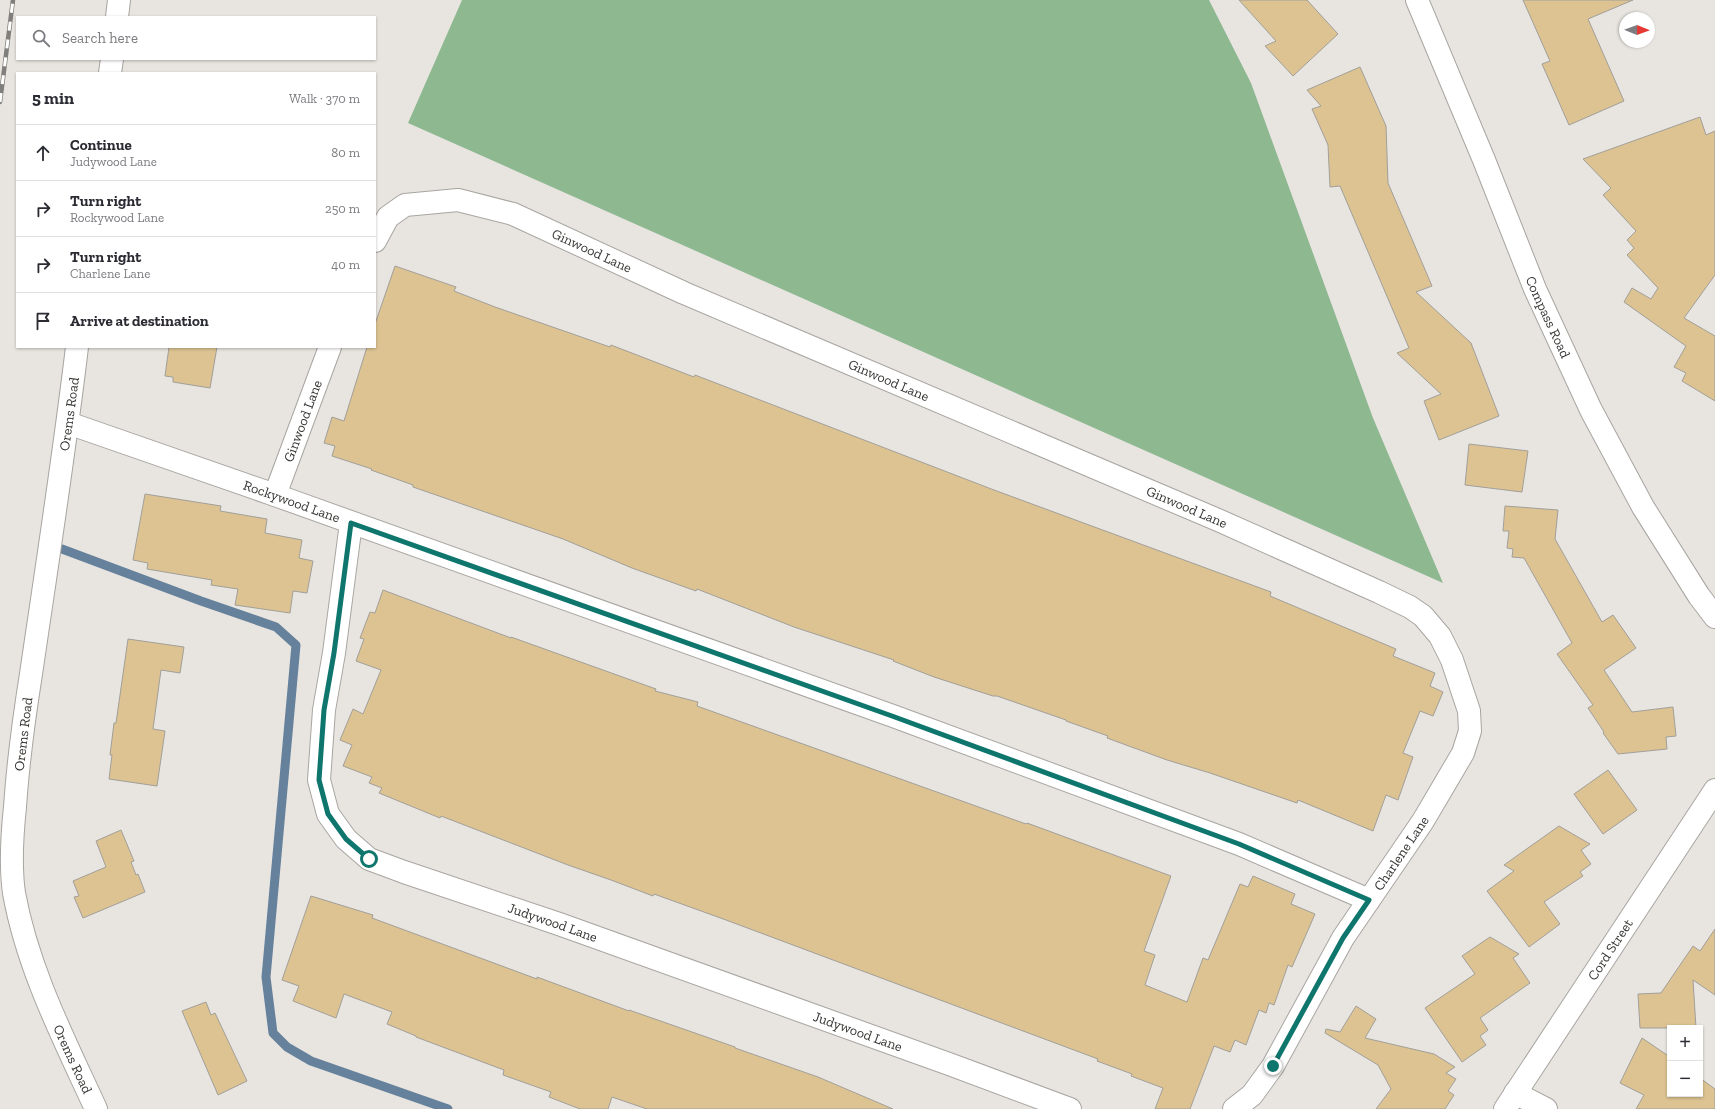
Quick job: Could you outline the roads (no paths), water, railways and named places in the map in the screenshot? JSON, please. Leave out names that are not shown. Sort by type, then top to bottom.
[{"type":"street","points":[[117,16],[119,0]]},
{"type":"street","name":"Compass Road","points":[[1418,0],[1535,289],[1591,410],[1643,508],[1699,596],[1715,617]]},
{"type":"street","points":[[110,72],[112,60]]},
{"type":"street","name":"Ginwood Lane","points":[[376,239],[388,217],[405,205],[458,200],[513,214],[684,293],[1218,520],[1410,607]]},
{"type":"street","name":"Orems Road","points":[[77,348],[68,423],[26,707],[16,787],[12,865],[14,891],[23,934],[40,986],[96,1109]]},
{"type":"street","name":"Ginwood Lane","points":[[275,495],[330,348]]},
{"type":"street","name":"Rockywood Lane","points":[[68,423],[275,495],[892,716],[1217,836],[1369,900]]},
{"type":"street","name":"Judywood Lane","points":[[351,523],[334,653],[324,710],[319,780],[328,814],[346,839],[369,859],[589,935],[1070,1109]]},
{"type":"street","name":"Charlene Lane","points":[[1234,1109],[1252,1095],[1273,1066],[1343,938],[1423,821],[1451,776],[1463,753],[1470,732],[1469,711],[1452,660],[1434,627],[1423,616],[1410,607]]},
{"type":"street","name":"Cord Street","points":[[1510,1101],[1715,790]]},
{"type":"street","points":[[1510,1101],[1546,1109]]},
{"type":"waterway","points":[[62,549],[201,601],[276,627],[296,645],[266,977],[273,1033],[287,1047],[311,1061],[448,1109]]},
{"type":"railway","points":[[0,102],[13,0]]}]
